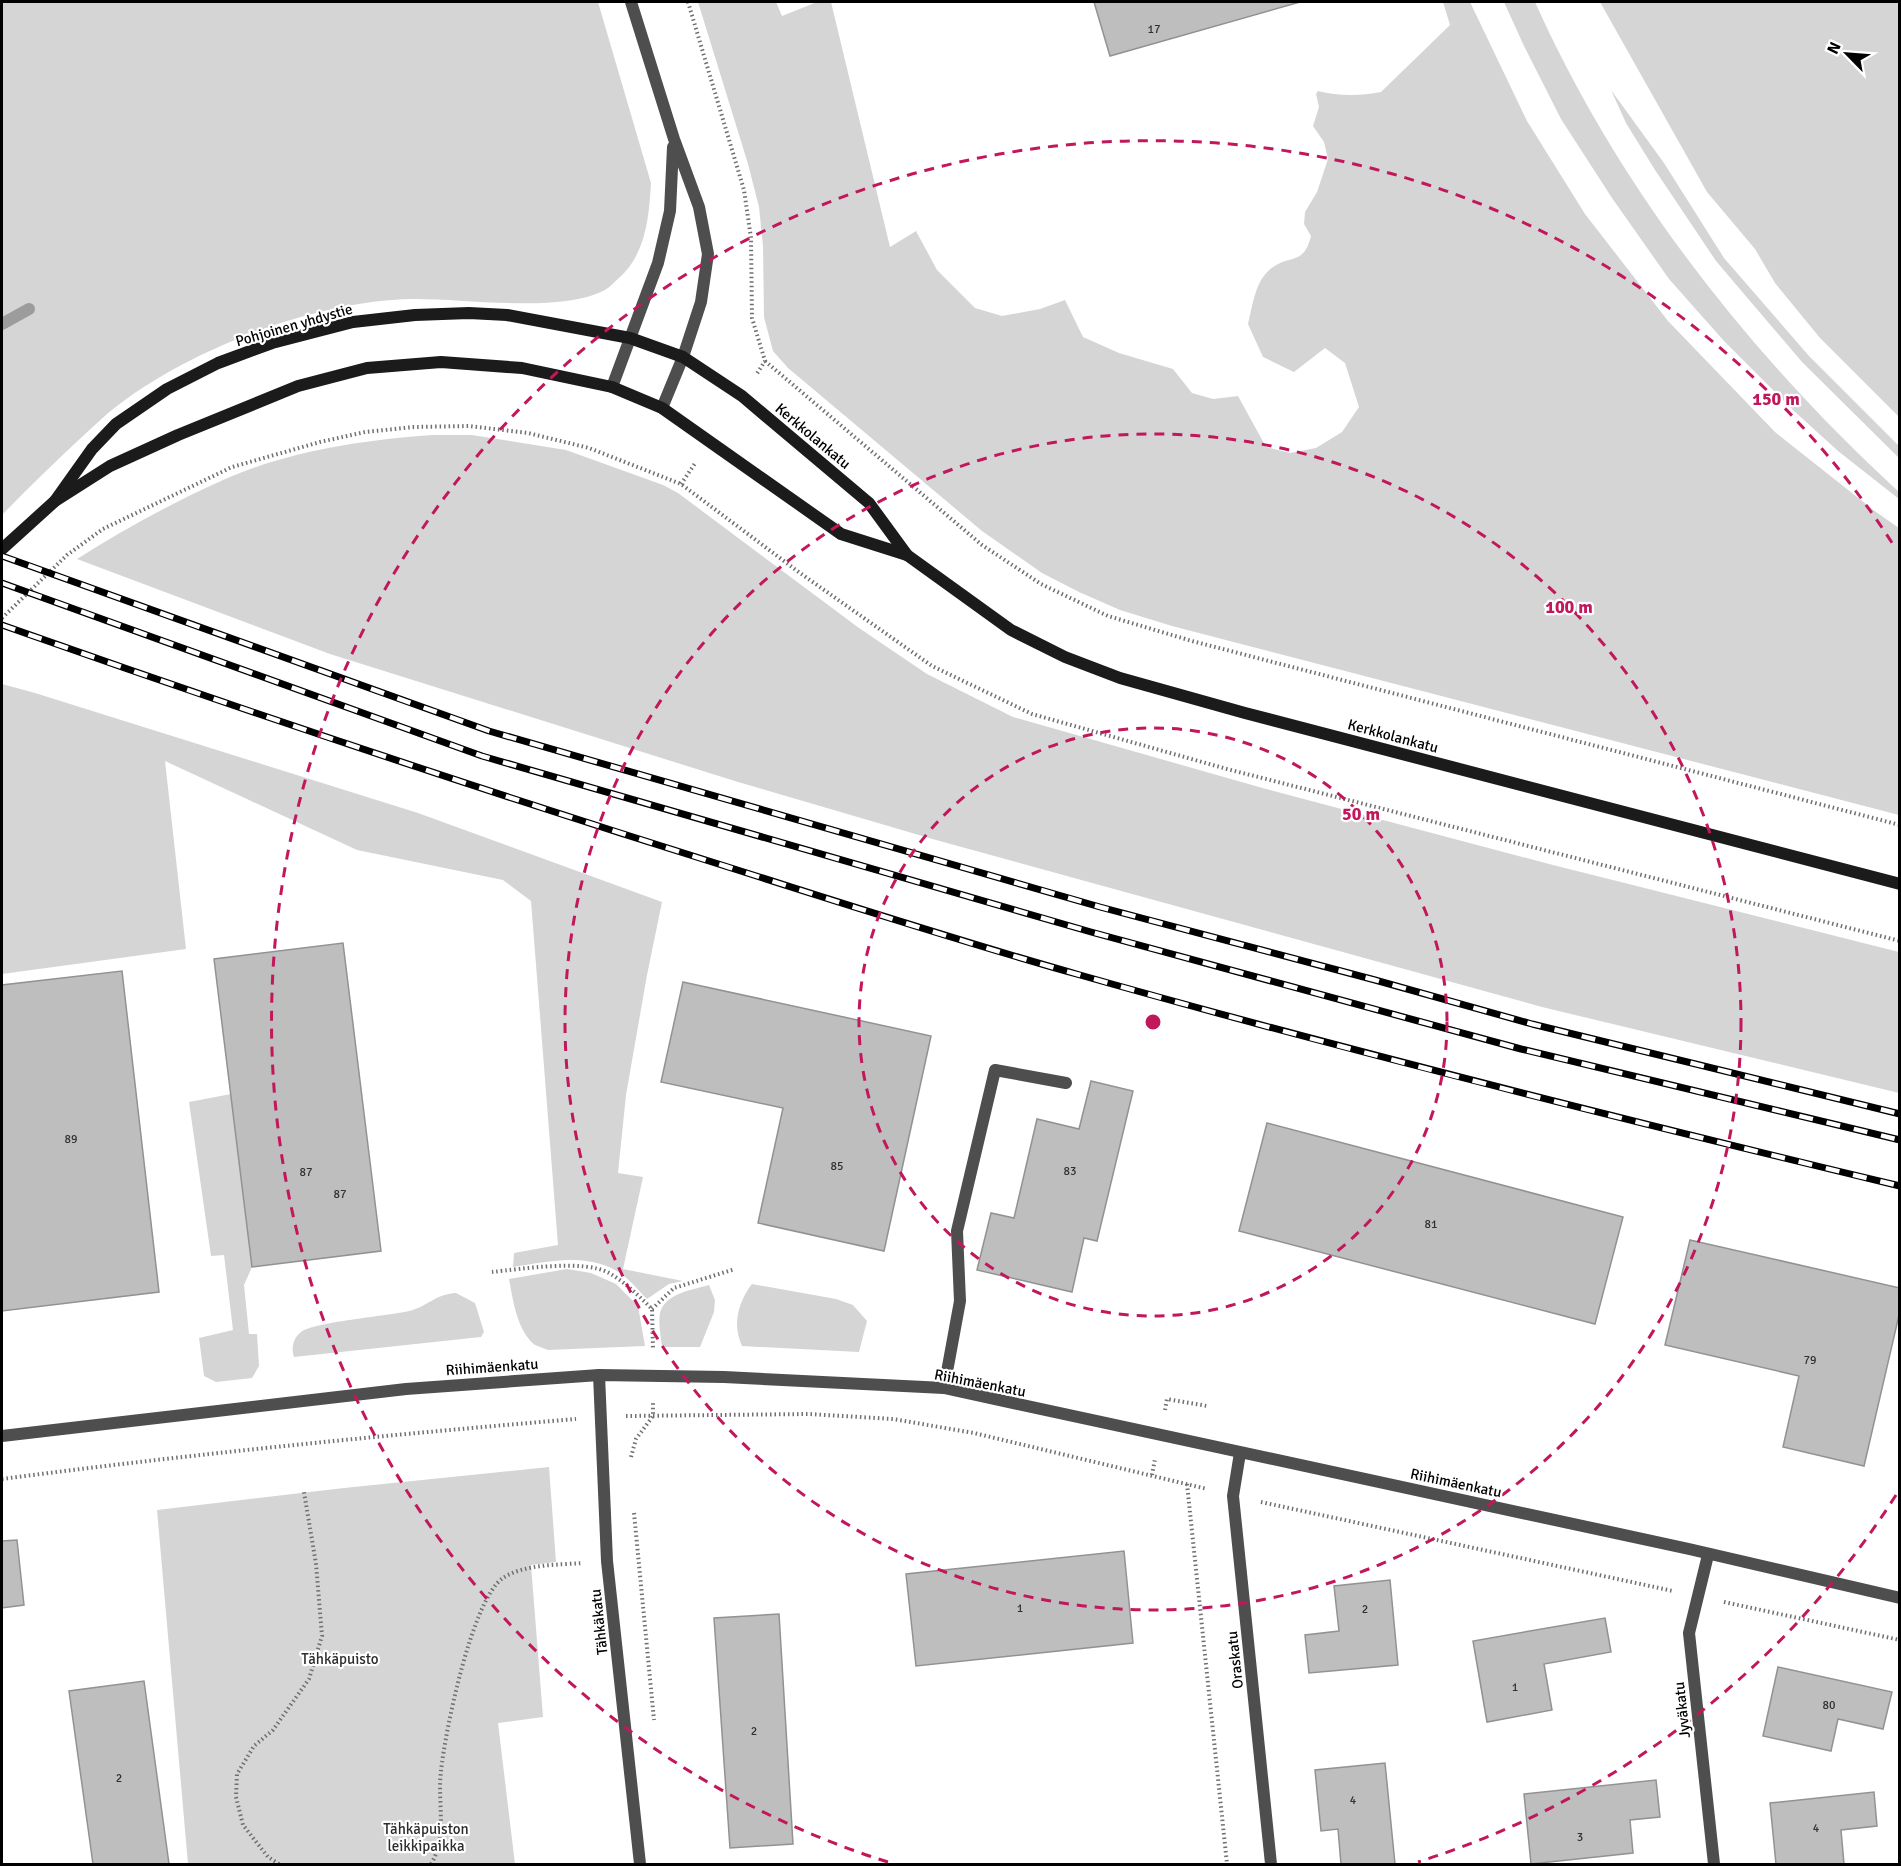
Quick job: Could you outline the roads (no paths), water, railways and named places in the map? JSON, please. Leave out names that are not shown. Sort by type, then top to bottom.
[{"type":"main road","name":"Pohjoinen yhdystie","points":[[55,501],[93,448],[116,424],[167,389],[218,363],[272,343],[352,322],[416,315],[469,313],[507,315],[630,338]]},
{"type":"main road","name":"Kerkkolankatu","points":[[630,338],[683,357],[742,396],[869,502],[907,555]]},
{"type":"main road","name":"Pohjoinen yhdystie","points":[[2,549],[55,501],[110,466],[178,435],[298,386],[367,368],[441,362],[522,368],[612,387]]},
{"type":"main road","name":"Kerkkolankatu","points":[[612,387],[662,408],[841,534],[907,555],[1011,630],[1065,657],[1120,678],[1245,713],[1899,884]]},
{"type":"street","points":[[631,2],[674,139],[699,207],[708,254],[701,302],[683,357],[662,408]]},
{"type":"street","points":[[612,387],[658,263],[670,211],[674,139]]},
{"type":"street","points":[[944,1388],[960,1301],[957,1231],[996,1070],[1066,1083]]},
{"type":"street","name":"Riihimäenkatu","points":[[2,1436],[406,1389],[599,1375],[653,1375],[944,1388],[1646,1540],[1899,1598]]},
{"type":"street","name":"Tähkäkatu","points":[[599,1375],[607,1561],[640,1864]]},
{"type":"street","name":"Oraskatu","points":[[1240,1453],[1233,1496],[1271,1864]]},
{"type":"street","name":"Jyväkatu","points":[[1708,1555],[1689,1633],[1714,1864]]},
{"type":"waterway","points":[[2,324],[29,309]]},
{"type":"railway","points":[[2,556],[489,731],[1100,907],[1532,1024],[1900,1114]]},
{"type":"railway","points":[[2,583],[482,756],[1091,932],[1521,1049],[1900,1140]]},
{"type":"railway","points":[[2,625],[455,779],[992,949],[1386,1058],[1591,1111],[1900,1186]]},
{"type":"park label","name":"Tähkäpuisto","points":[[340,1659]]},
{"type":"park label","name":"Tähkäpuiston leikkipaikka","points":[[426,1838]]}]
